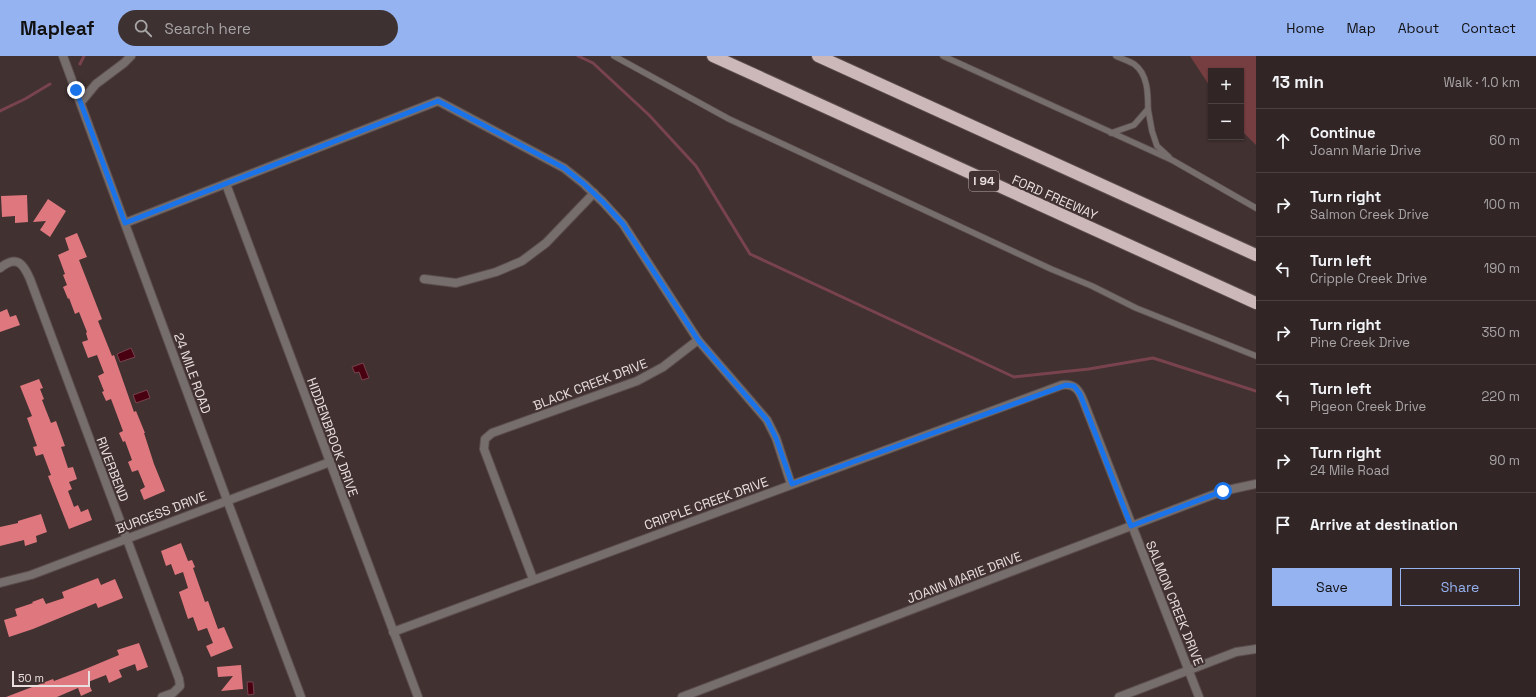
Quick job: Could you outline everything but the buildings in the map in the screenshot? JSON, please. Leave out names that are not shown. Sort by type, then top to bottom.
[{"type":"highway","name":"FORD FREEWAY","points":[[713,56],[1256,303]]},
{"type":"highway","points":[[818,56],[1256,255]]},
{"type":"street","name":"24 MILE ROAD","points":[[63,56],[301,697]]},
{"type":"street","points":[[80,102],[96,84],[131,56]]},
{"type":"street","points":[[125,223],[438,101],[564,168],[594,193],[623,224],[698,340],[767,420],[776,438],[792,484]]},
{"type":"street","name":"HIDDENBROOK DRIVE","points":[[226,184],[418,697]]},
{"type":"street","points":[[424,279],[456,283],[496,272],[522,261],[546,243],[594,193]]},
{"type":"street","name":"RIVERBEND","points":[[0,268],[10,261],[19,262],[30,279],[179,679],[180,686],[173,693],[162,697]]},
{"type":"street","name":"BLACK CREEK DRIVE","points":[[533,579],[484,449],[485,439],[490,434],[499,430],[647,377],[663,367],[698,340]]},
{"type":"street","name":"CRIPPLE CREEK DRIVE","points":[[393,632],[533,579],[1062,385],[1074,386]]},
{"type":"street","name":"SALMON CREEK DRIVE","points":[[1074,386],[1079,392],[1084,404],[1199,697]]},
{"type":"street","name":"BURGESS DRIVE","points":[[0,583],[30,575],[330,462]]},
{"type":"street","name":"JOANN MARIE DRIVE","points":[[682,697],[1223,491],[1256,484]]},
{"type":"street","points":[[1119,697],[1236,652],[1256,649]]},
{"type":"lane","points":[[614,56],[728,119],[784,146],[1051,269],[1092,286],[1136,308],[1256,356]]},
{"type":"lane","points":[[943,56],[1172,160],[1256,208]]},
{"type":"lane","points":[[1116,56],[1135,65],[1143,76],[1148,91],[1148,109],[1152,131],[1157,146],[1172,160]]},
{"type":"lane","points":[[1110,133],[1134,125],[1148,109]]},
{"type":"shaded area","points":[[1190,56],[1256,56],[1256,145],[1244,133],[1244,68],[1208,68],[1208,83]]},
{"type":"shaded area","points":[[131,348],[135,357],[120,362],[117,354]]},
{"type":"shaded area","points":[[363,363],[369,378],[362,380],[359,372],[355,373],[352,367]]},
{"type":"shaded area","points":[[147,390],[150,398],[136,403],[133,395]]},
{"type":"shaded area","points":[[247,682],[253,682],[254,694],[248,695]]},
{"type":"waterway","points":[[80,64],[84,56]]},
{"type":"waterway","points":[[578,56],[593,63],[649,115],[696,166],[750,254],[1014,377],[1089,369],[1153,358],[1256,391]]},
{"type":"waterway","points":[[0,111],[25,99],[50,84]]},
{"type":"route","points":[[76,90],[125,223],[438,101],[564,168],[594,193],[623,224],[698,340],[762,413],[772,429],[792,484],[1062,385],[1069,385],[1074,386],[1080,394],[1131,526],[1223,491]]}]
